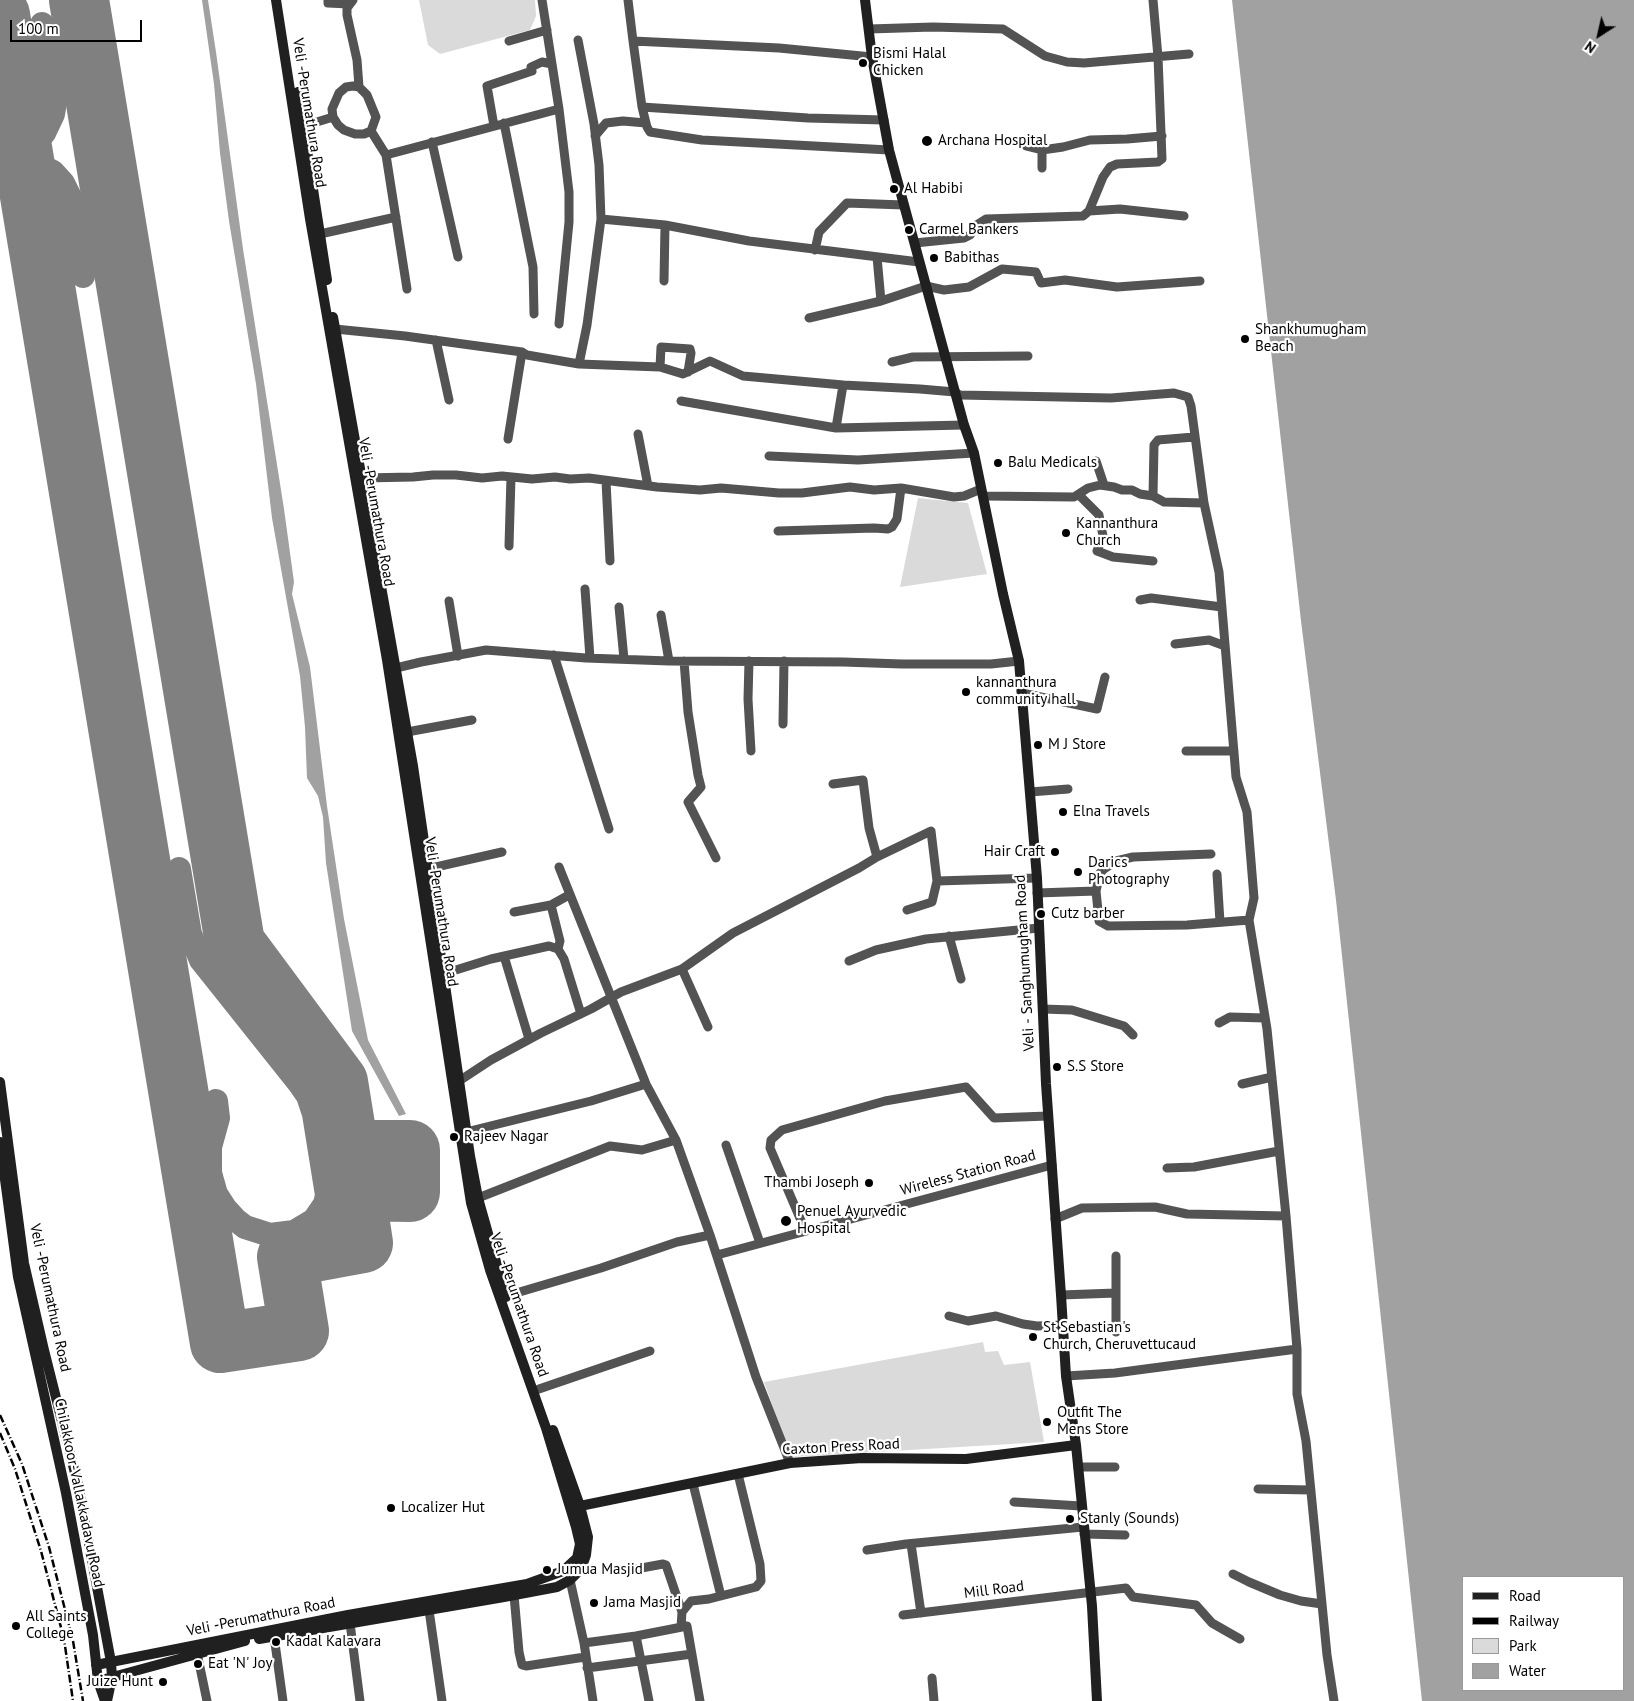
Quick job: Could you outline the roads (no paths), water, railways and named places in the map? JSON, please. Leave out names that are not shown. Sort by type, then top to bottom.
[{"type":"main road","name":"Veli -Perumathura Road","points":[[0,1082],[24,1263],[78,1485],[111,1662],[348,1615],[527,1584],[563,1571],[577,1558],[580,1544],[546,1428],[490,1270],[471,1203],[387,660],[310,220],[276,0]]},
{"type":"main road","points":[[98,1680],[112,1678],[239,1642],[557,1587],[570,1580],[581,1569],[586,1555],[588,1537],[580,1506],[506,1296],[478,1198],[466,1132],[407,732],[335,329],[304,126],[282,0]]},
{"type":"main road","name":"Veli - Sanghumugham Road","points":[[865,0],[872,57],[889,150],[964,425],[974,453],[1019,661],[1037,878],[1048,1116],[1066,1376],[1076,1445],[1089,1592],[1092,1606],[1097,1701]]},
{"type":"main road","name":"Chilakkoor-Vallakkadavu Road","points":[[0,1142],[18,1277],[66,1493],[93,1636],[98,1680],[106,1701]]},
{"type":"main road","name":"Caxton Press Road","points":[[580,1506],[693,1484],[790,1462],[862,1458],[966,1459],[1076,1445]]},
{"type":"main road","points":[[93,1636],[106,1634]]},
{"type":"main road","points":[[96,1665],[111,1662],[112,1678],[106,1701]]},
{"type":"street","points":[[328,0],[328,3],[351,2],[347,15],[358,60],[359,87]]},
{"type":"street","points":[[542,0],[559,109],[569,192],[569,222],[559,324]]},
{"type":"street","points":[[628,0],[642,106],[650,132],[702,140],[889,150]]},
{"type":"street","points":[[915,243],[964,238],[970,235],[978,224],[986,219],[1078,216],[1087,214],[1103,177],[1110,167],[1117,164],[1158,162],[1162,159],[1158,57],[1153,0]]},
{"type":"street","points":[[869,29],[934,27],[1003,29],[1044,56],[1067,62],[1084,63],[1189,54]]},
{"type":"street","points":[[509,41],[546,30]]},
{"type":"street","points":[[578,40],[599,165],[602,219],[579,364]]},
{"type":"street","points":[[633,41],[779,48],[872,57]]},
{"type":"street","points":[[494,126],[487,86],[532,71],[531,67],[542,62],[552,64]]},
{"type":"street","points":[[353,86],[359,87],[367,95],[374,108],[376,117],[371,131],[364,134],[355,134],[338,125],[333,116],[332,109],[339,93],[346,87],[353,86]]},
{"type":"street","points":[[642,106],[808,118],[884,120]]},
{"type":"street","points":[[386,155],[559,109]]},
{"type":"street","points":[[304,126],[333,116]]},
{"type":"street","points":[[595,136],[606,123],[623,121],[646,123]]},
{"type":"street","points":[[504,123],[533,267],[534,314]]},
{"type":"street","points":[[371,131],[386,155],[407,289]]},
{"type":"street","points":[[1026,146],[1042,150],[1090,140],[1162,136]]},
{"type":"street","points":[[432,142],[458,256]]},
{"type":"street","points":[[1042,150],[1042,168]]},
{"type":"street","points":[[815,250],[819,232],[847,203],[904,205]]},
{"type":"street","points":[[1089,211],[1120,209],[1184,216]]},
{"type":"street","points":[[320,234],[396,217]]},
{"type":"street","points":[[602,219],[665,225],[749,241],[920,262]]},
{"type":"street","points":[[664,281],[665,225]]},
{"type":"street","points":[[877,257],[881,301]]},
{"type":"street","points":[[809,318],[881,301],[926,286],[944,290],[969,286],[1002,269],[1036,272],[1041,283],[1066,280],[1117,287],[1200,281]]},
{"type":"street","points":[[335,329],[522,352],[527,355],[579,364],[660,368],[683,374],[710,361],[743,376],[955,392],[960,395],[1102,398],[1174,392],[1188,397],[1191,406],[1204,503],[1218,572],[1236,777],[1247,812],[1254,888],[1254,898],[1249,920],[1265,1018],[1272,1077],[1297,1349],[1297,1394],[1306,1442],[1322,1604],[1334,1701]]},
{"type":"street","points":[[436,340],[449,400]]},
{"type":"street","points":[[660,368],[661,347],[690,349],[692,352],[688,372]]},
{"type":"street","points":[[508,439],[522,352]]},
{"type":"street","points":[[892,362],[913,357],[1028,356]]},
{"type":"street","points":[[836,428],[843,385]]},
{"type":"street","points":[[680,401],[836,428],[964,425]]},
{"type":"street","points":[[638,434],[648,486]]},
{"type":"street","points":[[1153,496],[1154,445],[1158,440],[1194,436]]},
{"type":"street","points":[[769,456],[858,460],[974,453]]},
{"type":"street","points":[[1096,461],[1104,485]]},
{"type":"street","points":[[363,478],[433,475],[482,478],[511,476],[532,479],[556,477],[700,490],[721,488],[779,493],[802,493],[850,487],[874,490],[901,488],[954,497],[982,493],[1068,497],[1079,495],[1094,486],[1104,485],[1122,490],[1132,490],[1140,494],[1153,496],[1164,502],[1204,503]]},
{"type":"street","points":[[508,546],[511,476]]},
{"type":"street","points":[[606,481],[610,561]]},
{"type":"street","points":[[778,531],[874,528],[888,530],[897,519],[901,488]]},
{"type":"street","points":[[1079,495],[1100,515],[1103,536],[1097,551],[1113,557],[1153,560]]},
{"type":"street","points":[[585,589],[590,658]]},
{"type":"street","points":[[1140,600],[1151,598],[1222,606]]},
{"type":"street","points":[[449,600],[458,656]]},
{"type":"street","points":[[619,607],[624,659]]},
{"type":"street","points":[[661,614],[669,661]]},
{"type":"street","points":[[1175,644],[1209,640],[1225,646]]},
{"type":"street","points":[[396,668],[486,650],[590,658],[669,661],[912,664],[991,664],[1019,661]]},
{"type":"street","points":[[554,655],[609,828]]},
{"type":"street","points":[[684,661],[688,712],[701,787],[688,802],[716,858]]},
{"type":"street","points":[[749,661],[748,699],[751,751]]},
{"type":"street","points":[[783,724],[784,661]]},
{"type":"street","points":[[1022,693],[1097,709],[1106,677]]},
{"type":"street","points":[[407,732],[472,720]]},
{"type":"street","points":[[1186,751],[1234,751]]},
{"type":"street","points":[[833,784],[864,780],[869,828],[877,857]]},
{"type":"street","points":[[1030,792],[1068,789]]},
{"type":"street","points":[[459,1081],[491,1060],[529,1039],[654,978],[682,968],[733,933],[931,830],[937,881],[932,902],[907,910]]},
{"type":"street","points":[[428,869],[502,852]]},
{"type":"street","points":[[1211,854],[1133,857],[1116,861],[1104,868],[1100,873],[1096,891],[1099,921],[1103,924],[1187,925],[1249,920]]},
{"type":"street","points":[[558,867],[646,1084],[676,1140],[718,1255],[756,1377],[790,1462]]},
{"type":"street","points":[[1217,874],[1220,922]]},
{"type":"street","points":[[937,881],[1037,878]]},
{"type":"street","points":[[1037,893],[1096,891]]},
{"type":"street","points":[[514,912],[551,905],[569,895]]},
{"type":"street","points":[[551,905],[560,941],[558,949]]},
{"type":"street","points":[[850,961],[876,950],[926,939],[1039,928]]},
{"type":"street","points":[[949,936],[961,979]]},
{"type":"street","points":[[443,974],[504,956],[548,946],[558,949],[564,959],[581,1014]]},
{"type":"street","points":[[504,956],[529,1039]]},
{"type":"street","points":[[682,968],[708,1028]]},
{"type":"street","points":[[1042,1009],[1072,1010],[1124,1026],[1132,1036]]},
{"type":"street","points":[[1219,1023],[1230,1017],[1265,1018]]},
{"type":"street","points":[[1242,1084],[1272,1077]]},
{"type":"street","points":[[466,1132],[591,1101],[646,1084]]},
{"type":"street","points":[[805,1230],[770,1148],[771,1140],[782,1130],[885,1101],[966,1087],[994,1118],[1048,1116]]},
{"type":"street","points":[[478,1198],[610,1146],[642,1150],[676,1140]]},
{"type":"street","points":[[726,1145],[760,1243]]},
{"type":"street","points":[[1167,1168],[1194,1167],[1279,1151]]},
{"type":"street","name":"Wireless Station Road","points":[[718,1255],[805,1230],[1052,1165]]},
{"type":"street","points":[[1056,1219],[1082,1208],[1155,1207],[1187,1214],[1286,1216]]},
{"type":"street","points":[[506,1296],[601,1268],[677,1242],[710,1235]]},
{"type":"street","points":[[1116,1256],[1116,1332]]},
{"type":"street","points":[[1061,1295],[1116,1293]]},
{"type":"street","points":[[949,1316],[968,1321],[996,1316],[1037,1326],[1063,1325]]},
{"type":"street","points":[[1066,1376],[1115,1373],[1297,1349]]},
{"type":"street","points":[[539,1389],[650,1351]]},
{"type":"street","points":[[1078,1467],[1114,1466]]},
{"type":"street","points":[[682,1612],[692,1601],[756,1587],[761,1581],[760,1564],[738,1474]]},
{"type":"street","points":[[693,1484],[721,1596]]},
{"type":"street","points":[[1258,1489],[1311,1490]]},
{"type":"street","points":[[1014,1502],[1082,1506]]},
{"type":"street","points":[[867,1550],[911,1544],[1084,1530],[1125,1535]]},
{"type":"street","points":[[911,1544],[921,1613]]},
{"type":"street","points":[[636,1569],[666,1565],[682,1612],[681,1627],[687,1626]]},
{"type":"street","points":[[1233,1574],[1280,1595],[1322,1604]]},
{"type":"street","points":[[570,1580],[584,1643],[593,1701]]},
{"type":"street","name":"Mill Road","points":[[903,1616],[1126,1588],[1133,1597],[1196,1605],[1212,1623],[1240,1638]]},
{"type":"street","points":[[514,1595],[519,1652],[522,1665],[585,1657]]},
{"type":"street","points":[[429,1610],[442,1701]]},
{"type":"street","points":[[350,1623],[360,1701]]},
{"type":"street","points":[[584,1643],[636,1636],[687,1626]]},
{"type":"street","points":[[687,1626],[700,1701]]},
{"type":"street","points":[[274,1636],[283,1701]]},
{"type":"street","points":[[636,1636],[649,1701]]},
{"type":"street","points":[[197,1653],[207,1701]]},
{"type":"street","points":[[587,1668],[692,1654]]},
{"type":"street","points":[[932,1678],[934,1701]]},
{"type":"water","points":[[202,0],[208,0],[243,249],[284,509],[294,582],[292,594],[310,667],[327,806],[344,919],[368,1040],[406,1114],[399,1116],[352,1031],[326,863],[323,817],[318,796],[307,778],[300,676],[272,518],[256,384],[229,221],[220,153],[214,84]]},
{"type":"water","points":[[1232,0],[1634,0],[1634,1701],[1422,1701],[1336,900],[1301,621]]},
{"type":"railway","points":[[0,1415],[22,1464],[49,1547],[73,1641],[83,1701]]},
{"type":"railway","points":[[0,1433],[15,1469],[41,1551],[64,1639],[73,1701]]},
{"type":"place","name":"Bismi Halal Chicken","points":[[863,63]]},
{"type":"place","name":"Archana Hospital","points":[[927,141]]},
{"type":"place","name":"Al Habibi","points":[[894,189]]},
{"type":"place","name":"Carmel Bankers","points":[[909,230]]},
{"type":"place","name":"Babithas","points":[[934,258]]},
{"type":"place","name":"Shankhumugham Beach","points":[[1245,339]]},
{"type":"place","name":"Balu Medicals","points":[[998,463]]},
{"type":"place","name":"Kannanthura Church","points":[[1066,533]]},
{"type":"place","name":"kannanthura community hall","points":[[966,692]]},
{"type":"place","name":"M J Store","points":[[1038,745]]},
{"type":"place","name":"Elna Travels","points":[[1063,812]]},
{"type":"place","name":"Hair Craft","points":[[1055,852]]},
{"type":"place","name":"Darics Photography","points":[[1078,872]]},
{"type":"place","name":"Cutz barber","points":[[1041,914]]},
{"type":"place","name":"S.S Store","points":[[1057,1067]]},
{"type":"place","name":"Rajeev Nagar","points":[[454,1137]]},
{"type":"place","name":"Thambi Joseph","points":[[869,1183]]},
{"type":"place","name":"Penuel Ayurvedic Hospital","points":[[786,1221]]},
{"type":"place","name":"St Sebastian's Church, Cheruvettucaud","points":[[1033,1337]]},
{"type":"place","name":"Outfit The Mens Store","points":[[1047,1422]]},
{"type":"place","name":"Localizer Hut","points":[[391,1508]]},
{"type":"place","name":"Stanly (Sounds)","points":[[1070,1519]]},
{"type":"place","name":"Jumua Masjid","points":[[547,1570]]},
{"type":"place","name":"Jama Masjid","points":[[594,1603]]},
{"type":"place","name":"All Saints College","points":[[16,1626]]},
{"type":"place","name":"Kadal Kalavara","points":[[276,1642]]},
{"type":"place","name":"Eat 'N' Joy","points":[[198,1664]]},
{"type":"place","name":"Juize Hunt","points":[[163,1682]]}]
